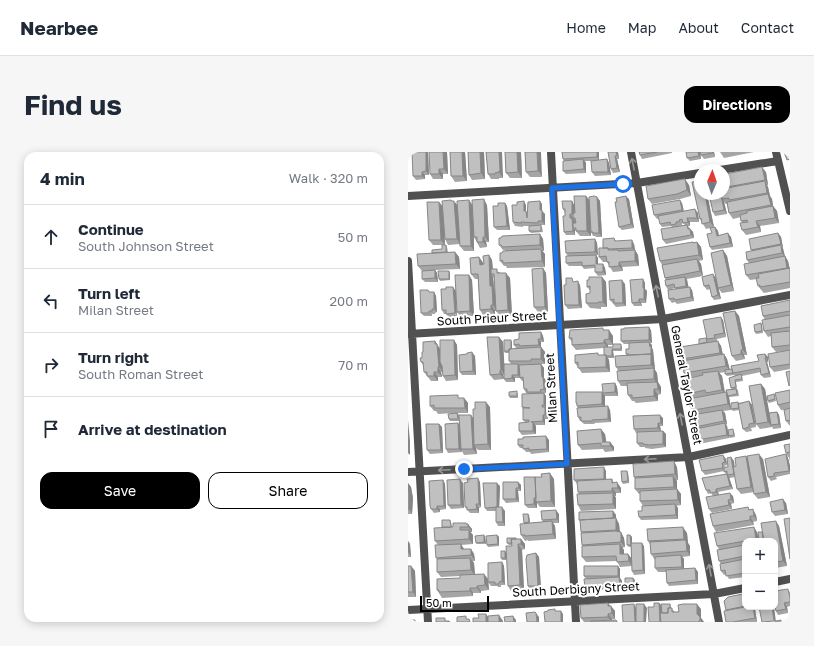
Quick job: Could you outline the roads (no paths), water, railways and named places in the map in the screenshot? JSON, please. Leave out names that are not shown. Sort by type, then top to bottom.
[{"type":"street","name":"Milan Street","points":[[551,152],[576,622]]},
{"type":"street","name":"General Taylor Street","points":[[631,152],[719,622]]},
{"type":"street","points":[[776,152],[790,211]]},
{"type":"street","points":[[730,168],[778,161]]},
{"type":"street","points":[[408,196],[637,183],[694,174]]},
{"type":"street","points":[[408,262],[410,334],[420,471],[428,622]]},
{"type":"street","name":"South Prieur Street","points":[[410,334],[663,320],[790,295]]},
{"type":"street","points":[[408,472],[689,457],[790,435]]},
{"type":"street","points":[[778,581],[790,579]]},
{"type":"street","name":"South Derbigny Street","points":[[408,610],[714,594],[742,589]]}]
